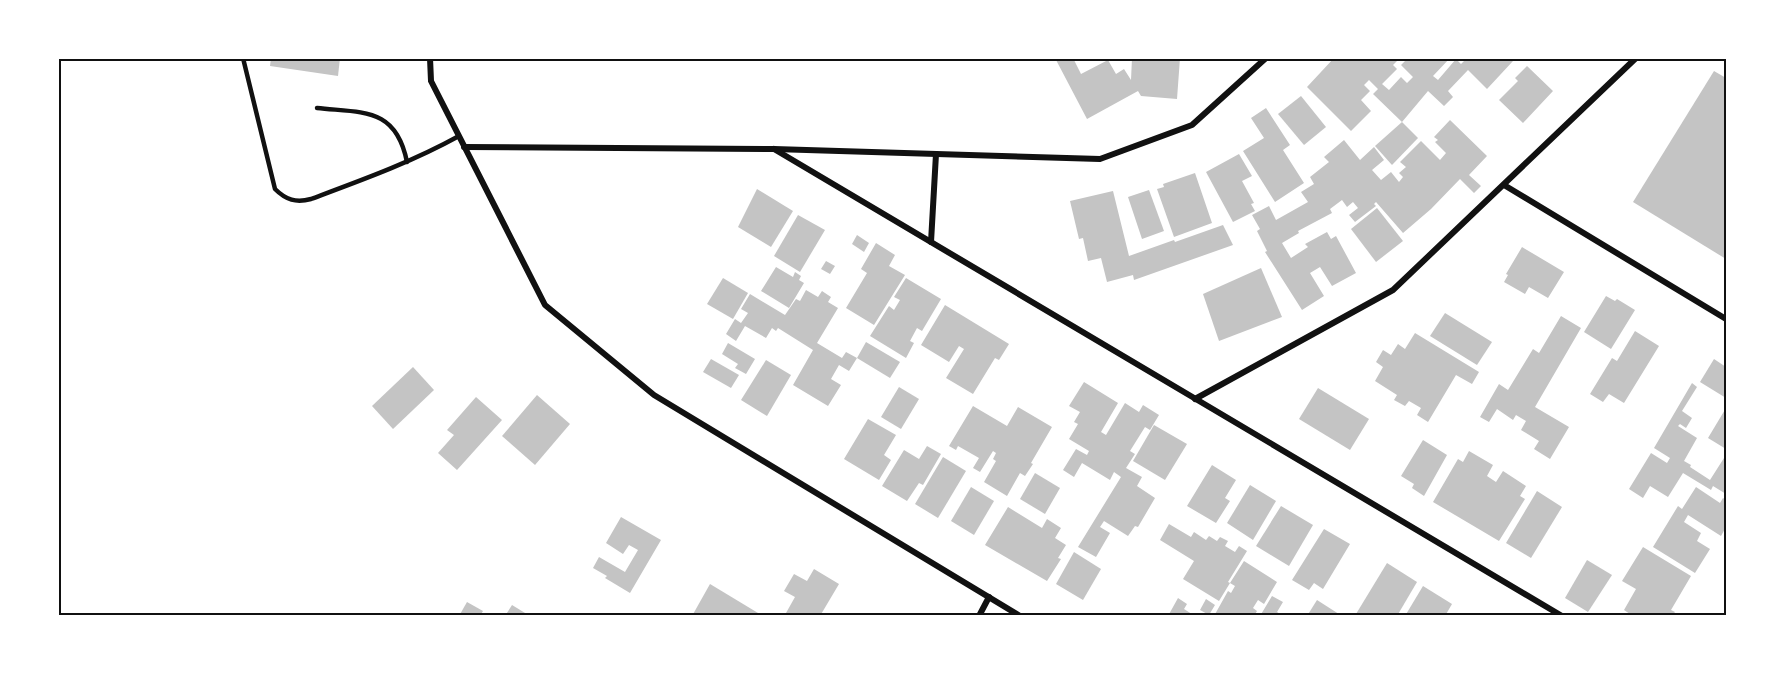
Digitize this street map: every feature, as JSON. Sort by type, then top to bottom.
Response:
[{"type":"street","points":[[430,58],[431,81],[545,305],[654,395],[1020,615]]},
{"type":"street","points":[[464,147],[774,149],[1100,159],[1192,125],[1266,58]]},
{"type":"street","points":[[1195,399],[1393,290],[1636,58]]},
{"type":"street","points":[[774,149],[1562,615]]},
{"type":"street","points":[[931,242],[936,154]]},
{"type":"street","points":[[1504,185],[1726,319]]},
{"type":"street","points":[[979,615],[989,597]]},
{"type":"lane","points":[[243,58],[275,189],[283,197],[302,202],[312,199],[429,153],[459,136]]},
{"type":"lane","points":[[316,108],[363,113],[386,121],[395,129],[404,146],[407,162]]},
{"type":"building","points":[[271,58],[340,58],[338,76],[270,66]]},
{"type":"building","points":[[1055,58],[1073,58],[1081,74],[1108,60],[1116,74],[1124,69],[1131,80],[1132,58],[1180,58],[1177,99],[1141,96],[1138,91],[1087,119]]},
{"type":"building","points":[[1334,58],[1394,58],[1397,61],[1393,65],[1397,69],[1382,84],[1389,90],[1401,77],[1407,83],[1413,77],[1401,65],[1408,58],[1450,58],[1433,76],[1438,80],[1456,59],[1461,64],[1467,58],[1510,58],[1513,61],[1487,89],[1468,70],[1448,91],[1453,97],[1444,106],[1428,91],[1402,122],[1373,94],[1378,89],[1369,80],[1364,85],[1370,91],[1361,100],[1371,111],[1351,131],[1307,87]]},
{"type":"building","points":[[1527,66],[1553,91],[1523,123],[1499,100],[1518,81],[1515,78]]},
{"type":"building","points":[[1714,71],[1726,78],[1726,259],[1633,202]]},
{"type":"building","points":[[1301,96],[1326,127],[1304,145],[1278,114]]},
{"type":"building","points":[[1266,108],[1290,145],[1283,150],[1304,183],[1275,202],[1243,151],[1264,138],[1251,118]]},
{"type":"building","points":[[1450,120],[1487,156],[1469,175],[1481,186],[1474,193],[1460,179],[1431,209],[1403,233],[1376,202],[1374,204],[1376,206],[1355,222],[1349,215],[1358,208],[1353,202],[1347,207],[1342,200],[1330,209],[1332,213],[1298,231],[1299,233],[1282,243],[1291,258],[1308,247],[1305,244],[1327,232],[1331,239],[1336,236],[1356,273],[1332,286],[1320,267],[1310,273],[1324,296],[1302,310],[1265,252],[1267,251],[1257,231],[1260,229],[1252,215],[1269,206],[1276,220],[1308,202],[1301,192],[1314,184],[1310,177],[1329,162],[1324,157],[1344,140],[1360,160],[1374,147],[1384,160],[1372,170],[1381,180],[1391,172],[1399,182],[1403,177],[1399,173],[1406,167],[1400,162],[1421,141],[1440,160],[1446,153],[1435,142],[1438,140],[1434,137]]},
{"type":"building","points":[[1402,122],[1418,138],[1392,165],[1375,146]]},
{"type":"building","points":[[1239,154],[1252,176],[1242,181],[1254,203],[1251,204],[1255,211],[1233,222],[1206,172]]},
{"type":"building","points":[[1195,173],[1212,223],[1174,237],[1157,189],[1164,187],[1163,184]]},
{"type":"building","points":[[757,189],[793,211],[771,247],[738,227]]},
{"type":"building","points":[[1149,190],[1164,231],[1142,239],[1128,197]]},
{"type":"building","points":[[1113,191],[1129,256],[1223,225],[1233,245],[1134,280],[1133,275],[1107,282],[1101,258],[1088,261],[1083,238],[1079,239],[1070,201]]},
{"type":"building","points":[[1377,208],[1403,241],[1376,262],[1351,229]]},
{"type":"building","points":[[798,215],[825,230],[800,272],[774,256]]},
{"type":"building","points":[[857,235],[869,243],[864,252],[852,244]]},
{"type":"building","points":[[876,243],[895,255],[889,266],[905,275],[874,325],[846,308],[867,273],[861,269]]},
{"type":"building","points":[[1522,247],[1564,272],[1548,298],[1529,287],[1525,294],[1504,282],[1508,275],[1506,274]]},
{"type":"building","points":[[826,261],[835,266],[830,274],[821,269]]},
{"type":"building","points":[[776,267],[793,277],[795,272],[801,276],[799,280],[804,283],[789,308],[761,291]]},
{"type":"building","points":[[1261,268],[1282,317],[1219,341],[1203,294]]},
{"type":"building","points":[[723,278],[748,293],[733,319],[707,304]]},
{"type":"building","points":[[906,278],[941,299],[922,331],[917,328],[910,341],[914,343],[906,358],[870,336],[889,306],[894,310],[900,300],[894,297]]},
{"type":"building","points":[[806,290],[818,297],[822,291],[831,297],[828,302],[838,308],[817,343],[842,358],[846,352],[857,358],[849,371],[839,365],[831,379],[841,385],[828,406],[793,385],[813,350],[778,328],[776,331],[772,328],[766,338],[745,326],[736,341],[726,334],[735,319],[741,323],[748,313],[741,309],[750,294],[785,315],[796,299],[800,301]]},
{"type":"building","points":[[1606,296],[1615,301],[1617,299],[1635,310],[1611,349],[1584,332]]},
{"type":"building","points":[[945,305],[1009,344],[999,360],[995,358],[973,394],[946,378],[964,349],[959,346],[949,362],[921,345]]},
{"type":"building","points":[[1445,313],[1492,342],[1477,365],[1430,336]]},
{"type":"building","points":[[1561,316],[1581,328],[1535,407],[1569,427],[1550,459],[1534,449],[1539,441],[1521,430],[1526,421],[1516,415],[1513,420],[1497,409],[1489,422],[1480,417],[1499,384],[1508,390],[1533,349],[1539,353]]},
{"type":"building","points":[[1635,331],[1659,346],[1624,403],[1609,394],[1603,402],[1590,394],[1612,358],[1617,361]]},
{"type":"building","points":[[1415,333],[1479,372],[1472,384],[1456,375],[1428,422],[1417,415],[1421,408],[1409,401],[1405,406],[1394,400],[1397,395],[1375,381],[1383,367],[1376,362],[1383,350],[1391,355],[1398,344],[1405,349]]},
{"type":"building","points":[[866,342],[900,362],[890,378],[857,358]]},
{"type":"building","points":[[728,343],[755,359],[746,374],[735,368],[738,364],[722,354]]},
{"type":"building","points":[[711,359],[739,375],[731,388],[703,372]]},
{"type":"building","points":[[1714,359],[1726,367],[1726,398],[1700,382]]},
{"type":"building","points":[[766,360],[791,375],[767,416],[741,400]]},
{"type":"building","points":[[413,367],[434,390],[393,429],[372,406]]},
{"type":"building","points":[[1084,382],[1118,403],[1101,432],[1106,435],[1125,403],[1139,412],[1143,405],[1159,415],[1150,430],[1145,427],[1130,451],[1135,454],[1126,468],[1142,477],[1137,486],[1155,498],[1138,527],[1135,526],[1128,536],[1104,521],[1100,527],[1110,533],[1096,557],[1078,547],[1121,477],[1114,472],[1110,480],[1082,463],[1074,477],[1063,470],[1076,449],[1087,455],[1089,451],[1069,439],[1078,424],[1074,422],[1080,412],[1069,406]]},
{"type":"building","points":[[1692,383],[1697,387],[1682,411],[1692,418],[1686,428],[1680,424],[1678,426],[1697,438],[1684,461],[1710,480],[1724,458],[1726,459],[1726,494],[1713,486],[1711,490],[1683,473],[1668,497],[1650,486],[1643,498],[1629,489],[1651,453],[1667,463],[1670,458],[1654,448]]},
{"type":"building","points":[[899,387],[919,399],[901,429],[881,417]]},
{"type":"building","points":[[1318,388],[1369,419],[1350,450],[1299,419]]},
{"type":"building","points":[[537,395],[570,424],[535,465],[502,436]]},
{"type":"building","points":[[476,397],[502,420],[457,470],[438,453],[454,435],[447,430]]},
{"type":"building","points":[[973,406],[1007,426],[1018,407],[1052,427],[1031,463],[1033,464],[1025,476],[1020,473],[1007,496],[984,482],[996,461],[993,459],[996,453],[993,451],[980,472],[973,468],[979,458],[958,446],[956,450],[949,446]]},
{"type":"building","points":[[1726,408],[1726,449],[1708,438]]},
{"type":"building","points":[[868,419],[896,435],[884,455],[891,460],[879,480],[844,459]]},
{"type":"building","points":[[1154,425],[1187,444],[1165,480],[1133,461]]},
{"type":"building","points":[[1423,440],[1447,455],[1424,496],[1412,488],[1414,484],[1401,476]]},
{"type":"building","points":[[927,446],[941,454],[923,485],[919,483],[907,501],[882,486],[904,450],[919,459]]},
{"type":"building","points":[[1469,451],[1493,465],[1487,476],[1496,482],[1503,471],[1526,486],[1520,496],[1525,499],[1499,541],[1433,502],[1458,459],[1463,462]]},
{"type":"building","points":[[943,457],[966,471],[938,518],[915,504]]},
{"type":"building","points":[[1212,465],[1236,480],[1225,498],[1230,501],[1216,523],[1187,506]]},
{"type":"building","points":[[1035,473],[1060,488],[1045,514],[1020,499]]},
{"type":"building","points":[[1250,485],[1276,501],[1253,540],[1227,523]]},
{"type":"building","points":[[971,487],[994,501],[974,535],[951,521]]},
{"type":"building","points":[[1696,487],[1720,503],[1723,498],[1726,500],[1726,527],[1721,536],[1688,515],[1684,522],[1701,533],[1697,541],[1710,549],[1695,573],[1653,547],[1678,506],[1682,509]]},
{"type":"building","points":[[1537,491],[1562,507],[1531,558],[1506,543]]},
{"type":"building","points":[[1281,506],[1313,525],[1289,566],[1256,546]]},
{"type":"building","points":[[1008,507],[1042,528],[1047,519],[1061,528],[1055,538],[1066,545],[1058,558],[1061,559],[1047,581],[985,545]]},
{"type":"building","points":[[621,517],[661,540],[630,593],[593,568],[599,557],[625,572],[638,550],[629,545],[623,554],[606,543]]},
{"type":"building","points":[[1169,524],[1191,537],[1194,532],[1206,540],[1209,536],[1217,541],[1220,537],[1228,541],[1225,546],[1235,552],[1239,546],[1247,551],[1219,601],[1183,579],[1194,561],[1160,540]]},
{"type":"building","points":[[1324,529],[1350,544],[1323,589],[1314,583],[1309,590],[1292,580]]},
{"type":"building","points":[[1643,547],[1691,576],[1671,610],[1675,612],[1672,616],[1633,616],[1624,610],[1636,589],[1622,581]]},
{"type":"building","points":[[1074,552],[1101,569],[1083,600],[1056,584]]},
{"type":"building","points":[[1587,560],[1612,575],[1588,612],[1565,598]]},
{"type":"building","points":[[1244,561],[1277,582],[1264,604],[1258,600],[1253,608],[1257,611],[1254,616],[1214,616],[1228,591],[1231,593],[1235,586],[1230,583]]},
{"type":"building","points":[[1387,563],[1417,582],[1397,616],[1360,616],[1356,614]]},
{"type":"building","points":[[814,569],[839,584],[820,616],[790,616],[786,613],[795,597],[784,591],[794,574],[807,581]]},
{"type":"building","points":[[710,584],[763,616],[692,616]]},
{"type":"building","points":[[1423,586],[1452,604],[1445,616],[1405,616]]},
{"type":"building","points":[[1272,596],[1283,602],[1277,612],[1283,616],[1260,616]]},
{"type":"building","points":[[1178,598],[1187,604],[1184,609],[1195,616],[1168,616]]},
{"type":"building","points":[[1206,599],[1215,605],[1209,615],[1200,610]]},
{"type":"building","points":[[1317,600],[1342,616],[1307,616]]},
{"type":"building","points":[[467,602],[483,611],[480,616],[459,616]]},
{"type":"building","points":[[512,605],[530,616],[505,616]]}]
